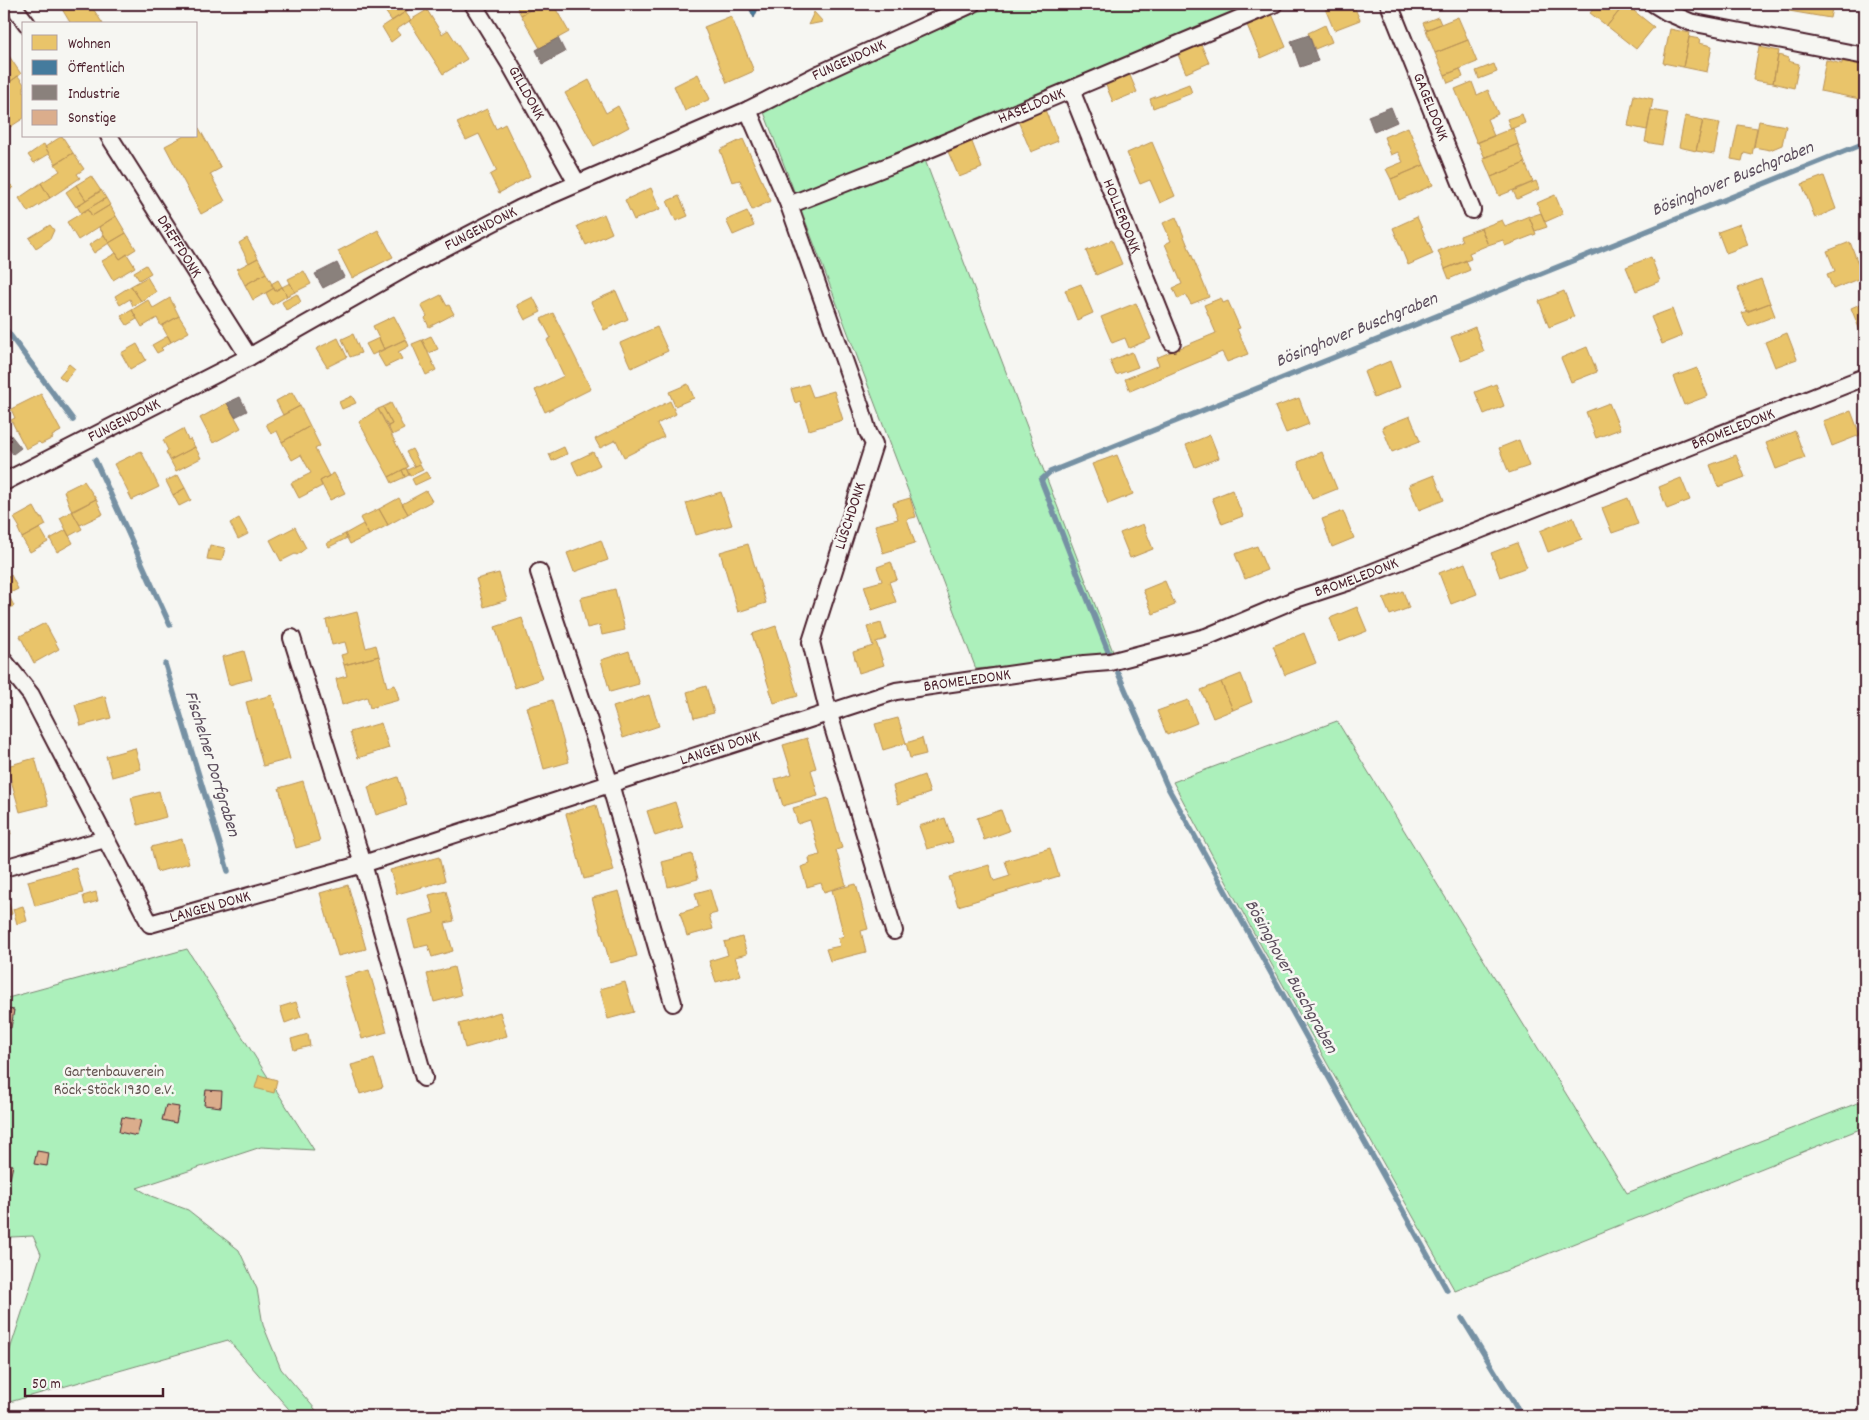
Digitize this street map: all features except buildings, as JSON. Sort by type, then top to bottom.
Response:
[{"type":"street","points":[[12,4],[26,22]]},
{"type":"street","name":"GILLDONK","points":[[473,4],[510,64],[577,183]]},
{"type":"street","name":"FUNGENDONK","points":[[4,482],[248,357],[409,266],[521,208],[748,110],[821,73],[972,4]]},
{"type":"street","name":"HASELDONK","points":[[789,205],[1274,4]]},
{"type":"street","name":"GAGELDONK","points":[[1389,4],[1472,210]]},
{"type":"street","points":[[1654,4],[1690,22],[1865,56]]},
{"type":"street","name":"HOLLERDONK","points":[[1070,90],[1172,342]]},
{"type":"street","name":"LÜSCHDONK","points":[[748,110],[789,205],[868,432],[874,444],[811,642],[829,714],[894,931]]},
{"type":"street","name":"DREFFDONK","points":[[110,138],[248,357]]},
{"type":"street","name":"BROMELEDONK","points":[[829,714],[896,691],[1084,664],[1110,662],[1206,637],[1296,599],[1348,582],[1865,378]]},
{"type":"street","points":[[539,572],[610,784],[673,1002]]},
{"type":"street","points":[[292,638],[363,864],[424,1078]]},
{"type":"street","name":"LANGEN DONK","points":[[4,661],[31,695],[150,924],[363,864],[829,714]]},
{"type":"street","points":[[4,868],[105,839]]},
{"type":"green space","points":[[996,4],[1260,4],[920,147],[1115,657],[976,669],[762,107]]},
{"type":"green space","points":[[1337,721],[1627,1193],[1865,1100],[1865,1127],[1455,1291],[1250,926],[1173,782]]},
{"type":"green space","name":"Gartenbauverein Röck-Stöck 1930 e.V.","points":[[187,949],[314,1150],[261,1147],[137,1188],[151,1196],[188,1210],[239,1250],[257,1289],[263,1325],[281,1369],[321,1416],[295,1416],[228,1340],[6,1403],[4,1412],[4,1368],[41,1254],[33,1236],[11,1237],[4,1248],[4,999]]},
{"type":"waterway","name":"Bösinghover Buschgraben","points":[[1111,659],[1041,480],[1050,472],[1865,143]]},
{"type":"waterway","name":"Fischelner Dorfgraben","points":[[4,327],[73,420]]},
{"type":"waterway","name":"Fischelner Dorfgraben","points":[[95,460],[170,625]]},
{"type":"waterway","name":"Fischelner Dorfgraben","points":[[165,664],[228,871]]},
{"type":"waterway","name":"Bösinghover Buschgraben","points":[[1118,673],[1167,786],[1447,1290]]},
{"type":"waterway","name":"Bösinghover Buschgraben","points":[[1462,1318],[1522,1416]]}]
